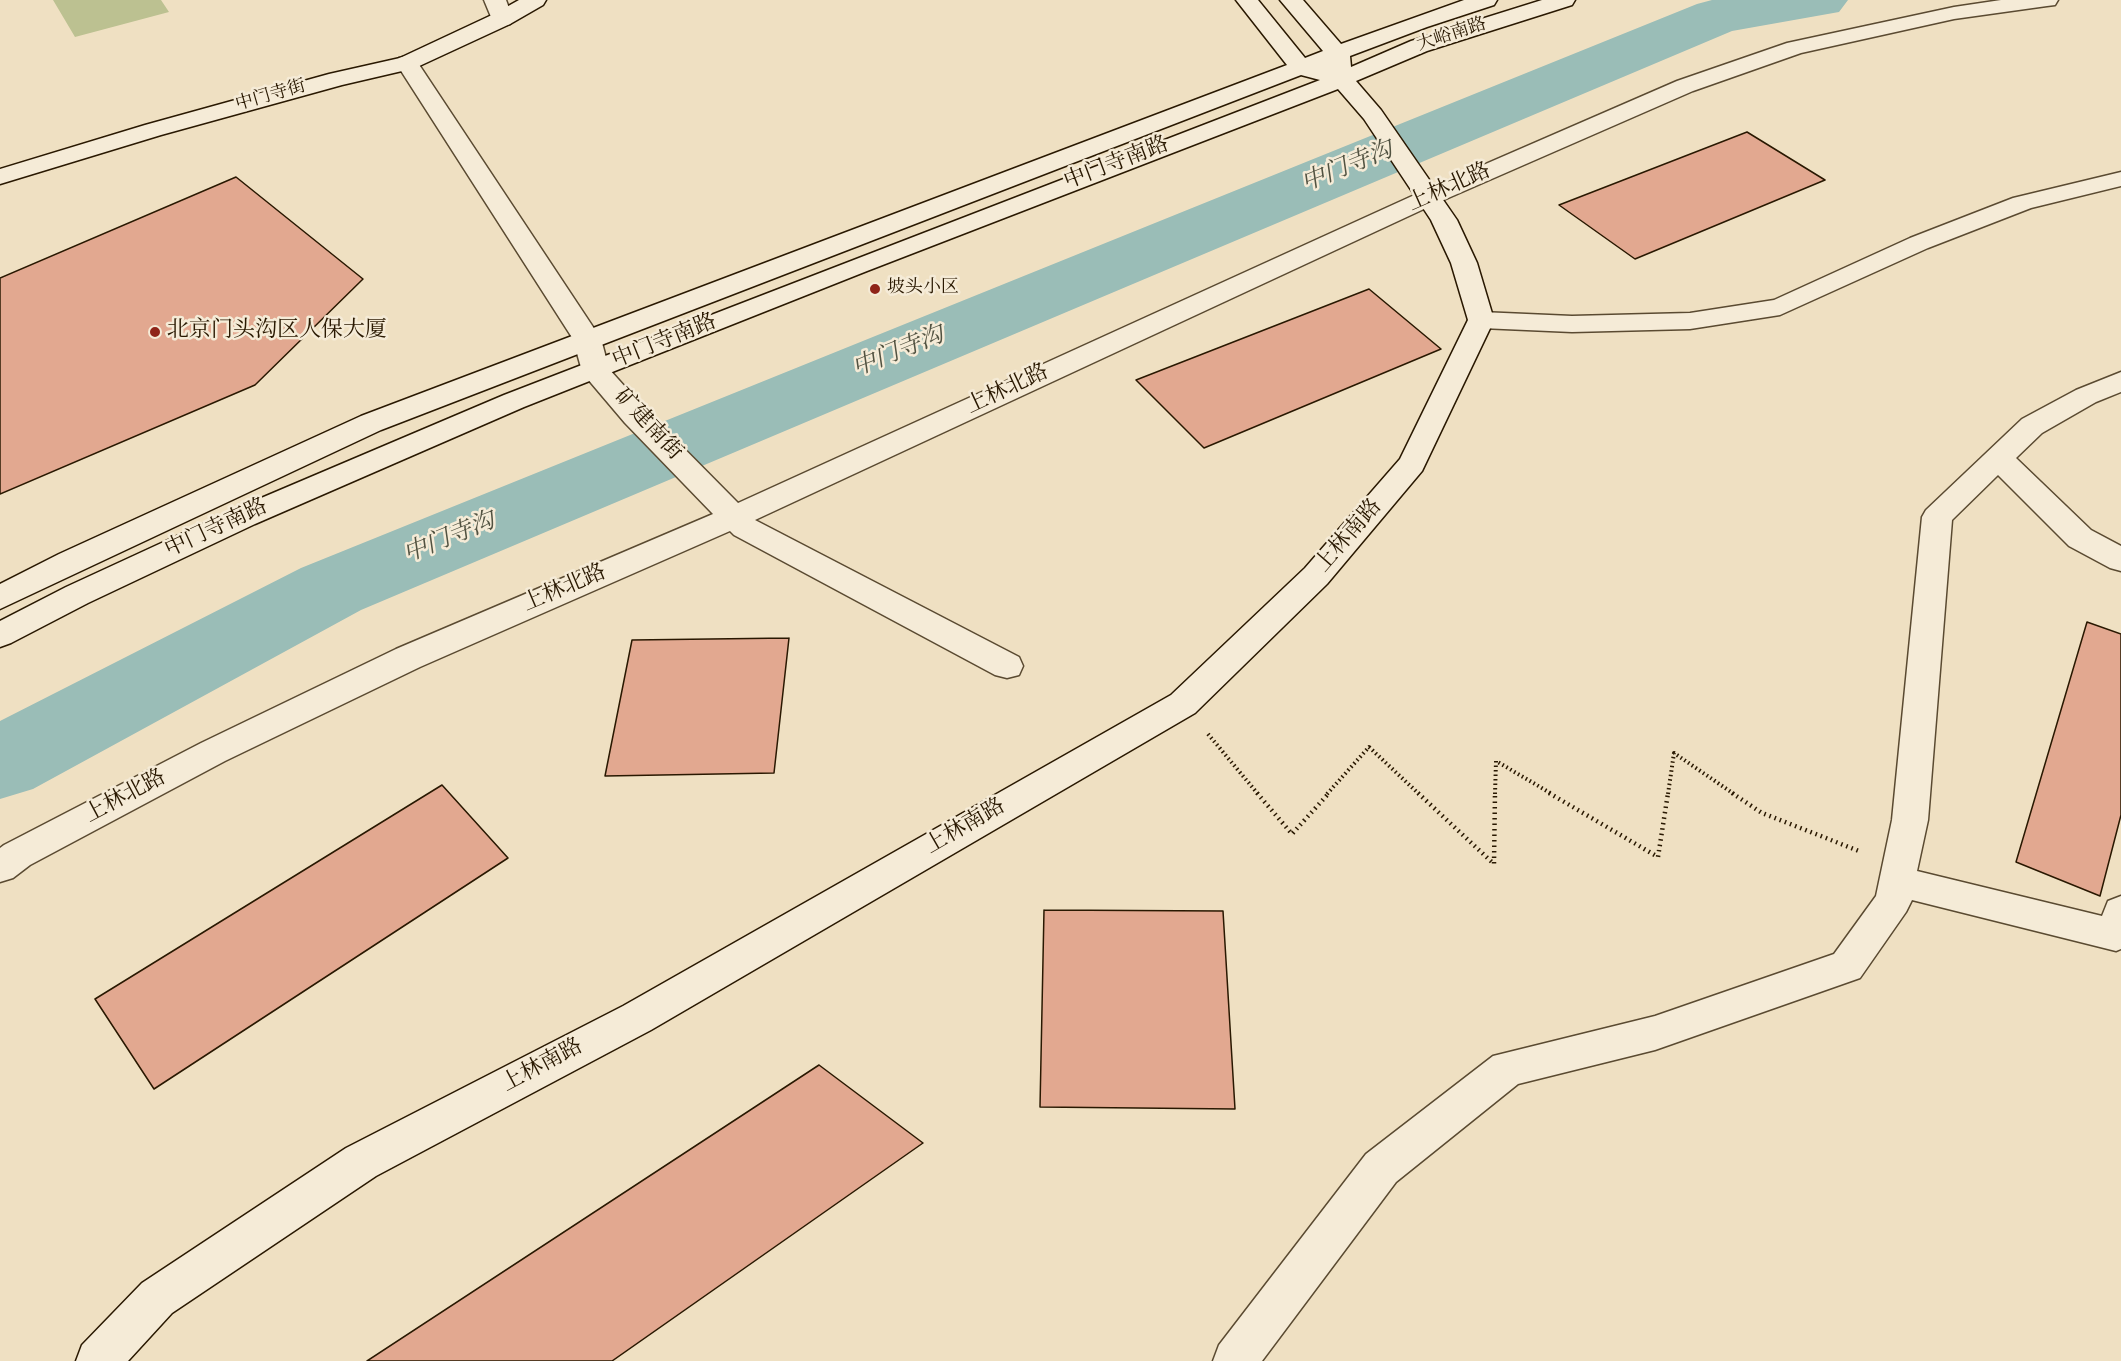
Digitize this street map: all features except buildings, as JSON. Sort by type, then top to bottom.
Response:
[{"type":"street","name":"中门寺街","points":[[0,177],[153,130],[337,79],[407,63],[499,9],[535,0]]},
{"type":"street","points":[[1246,0],[1301,68]]},
{"type":"street","points":[[1291,0],[1340,67],[1444,220],[1464,263],[1481,320],[1572,324],[1690,321],[1780,307],[1919,243],[2022,203],[2121,179]]},
{"type":"street","name":"大峪南路","points":[[1340,67],[1419,22],[1486,0]]},
{"type":"street","name":"大峪南路","points":[[1340,67],[1419,46],[1564,0]]},
{"type":"street","name":"上林北路","points":[[0,867],[17,855],[213,752],[408,658],[733,516],[1430,197],[1685,86],[1795,48],[1954,13],[2047,0]]},
{"type":"street","name":"矿建南街","points":[[407,63],[587,339],[596,371],[634,416],[733,516],[745,528],[1007,666]]},
{"type":"street","name":"中门寺南路","points":[[0,598],[70,562],[371,423],[1301,68],[1340,67]]},
{"type":"street","name":"中门寺南路","points":[[0,635],[77,595],[244,517],[514,401],[596,371],[869,261],[1340,67]]},
{"type":"street","name":"上林南路","points":[[98,1361],[157,1298],[361,1162],[637,1018],[1183,704],[1316,576],[1412,464],[1481,320]]},
{"type":"street","points":[[1235,1361],[1381,1168],[1507,1069],[1655,1033],[1847,966],[1893,902],[1910,820],[1937,517],[2032,426],[2085,396],[2121,381]]},
{"type":"street","points":[[1998,458],[2080,538],[2121,560]]},
{"type":"street","points":[[1899,874],[2116,935],[2121,912]]},
{"type":"path","points":[[1183,704],[1292,834],[1369,747],[1494,864],[1496,761],[1658,857],[1674,753],[1762,813],[1899,874]]},
{"type":"green space","points":[[53,0],[161,0],[169,12],[75,37]]},
{"type":"waterway","name":"中门寺沟","points":[[0,763],[331,589],[1718,16],[1819,0]]},
{"type":"place","name":"坡头小区","points":[[875,289]]},
{"type":"place","name":"北京门头沟区人保大厦","points":[[155,332]]}]
